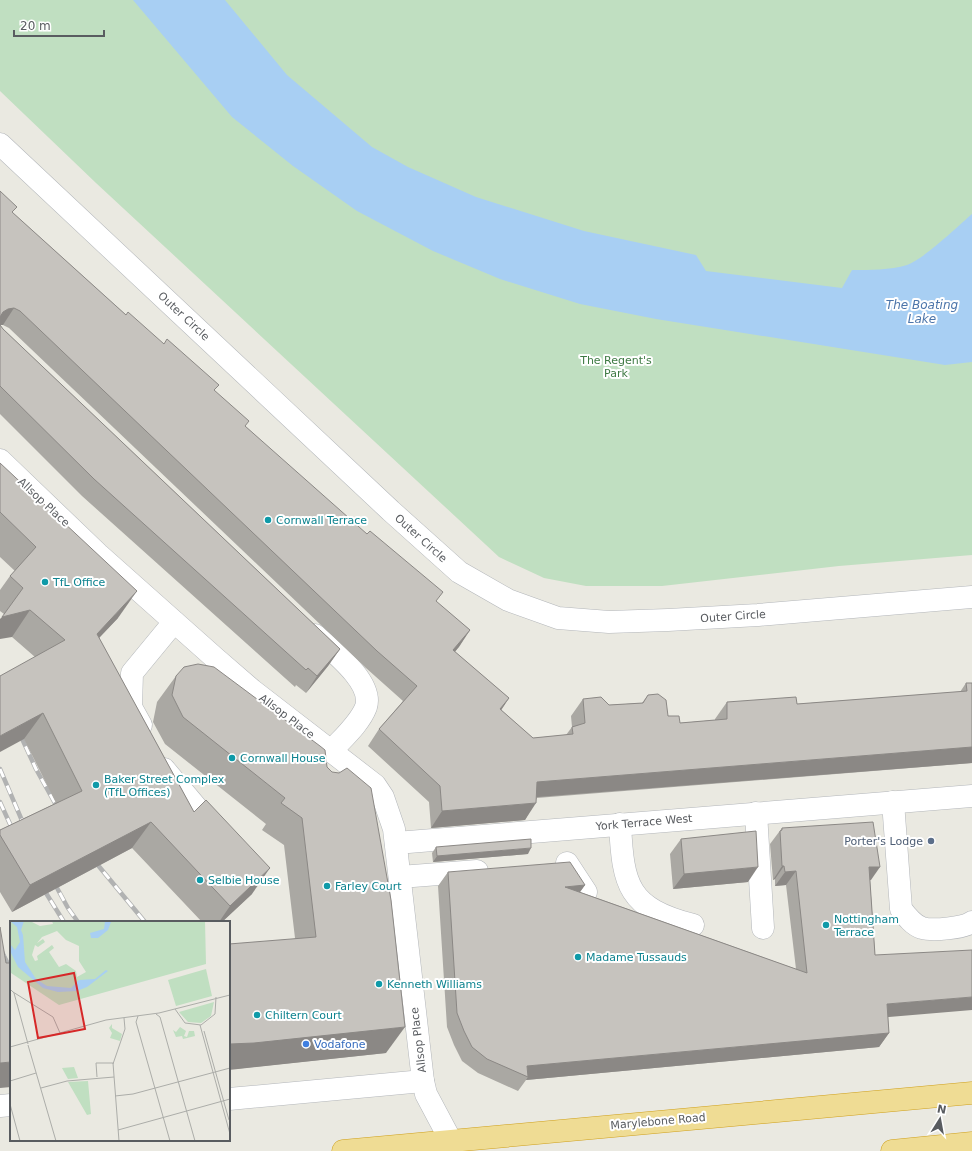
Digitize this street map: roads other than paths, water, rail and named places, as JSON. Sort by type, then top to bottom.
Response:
[{"type":"highway","name":"Marylebone Road","points":[[344,1151],[972,1093]]},
{"type":"highway","points":[[892,1151],[972,1143]]},
{"type":"street","name":"Outer Circle","points":[[0,144],[391,511],[459,572],[508,600],[558,618],[609,622],[763,614],[972,597]]},
{"type":"street","name":"Allsop Place","points":[[0,460],[98,554],[174,622],[252,690],[334,752],[371,782],[379,791],[391,819],[396,843],[423,1081],[428,1098],[451,1141]]},
{"type":"street","points":[[174,622],[132,673],[131,707],[166,773],[228,844]]},
{"type":"street","points":[[303,624],[356,674],[366,691],[367,703],[363,712],[334,752],[323,772]]},
{"type":"street","name":"York Terrace West","points":[[396,843],[972,796]]},
{"type":"street","points":[[893,802],[901,909],[910,920],[922,928],[938,929],[968,925],[972,922]]},
{"type":"street","points":[[756,813],[763,928]]},
{"type":"street","points":[[620,824],[623,865],[625,876],[631,889],[641,901],[653,910],[667,918],[693,925]]},
{"type":"street","points":[[544,865],[568,863],[586,892]]},
{"type":"street","points":[[400,877],[498,869]]},
{"type":"street","points":[[230,1084],[370,1074],[381,1085]]},
{"type":"street","points":[[230,1099],[423,1081]]},
{"type":"street","points":[[0,1106],[10,1105]]},
{"type":"water","name":"The Boating Lake","points":[[133,0],[225,0],[287,75],[372,147],[408,167],[476,197],[584,231],[696,255],[706,271],[842,288],[852,270],[894,268],[914,262],[950,234],[972,214],[972,362],[945,365],[656,319],[580,304],[500,279],[433,251],[357,211],[293,166],[232,117]]},
{"type":"railway","points":[[18,730],[36,769],[61,814]]},
{"type":"railway","points":[[0,769],[26,830]]},
{"type":"railway","points":[[0,802],[15,835]]},
{"type":"railway","points":[[92,858],[144,921]]},
{"type":"railway","points":[[51,877],[68,908],[77,921]]},
{"type":"railway","points":[[41,885],[63,921]]},
{"type":"railway","points":[[0,948],[10,968]]},
{"type":"place","name":"Cornwall Terrace","points":[[268,520]]},
{"type":"place","name":"TfL Office","points":[[45,582]]},
{"type":"place","name":"Cornwall House","points":[[232,758]]},
{"type":"place","name":"Baker Street Complex (TfL Offices)","points":[[96,785]]},
{"type":"place","name":"Porter's Lodge","points":[[931,841]]},
{"type":"place","name":"Selbie House","points":[[200,880]]},
{"type":"place","name":"Farley Court","points":[[327,886]]},
{"type":"place","name":"Nottingham Terrace","points":[[826,925]]},
{"type":"place","name":"Madame Tussauds","points":[[578,957]]},
{"type":"place","name":"Kenneth Williams","points":[[379,984]]},
{"type":"place","name":"Chiltern Court","points":[[257,1015]]},
{"type":"place","name":"Vodafone","points":[[306,1044]]},
{"type":"park label","name":"The Regent's Park","points":[[616,366]]}]
